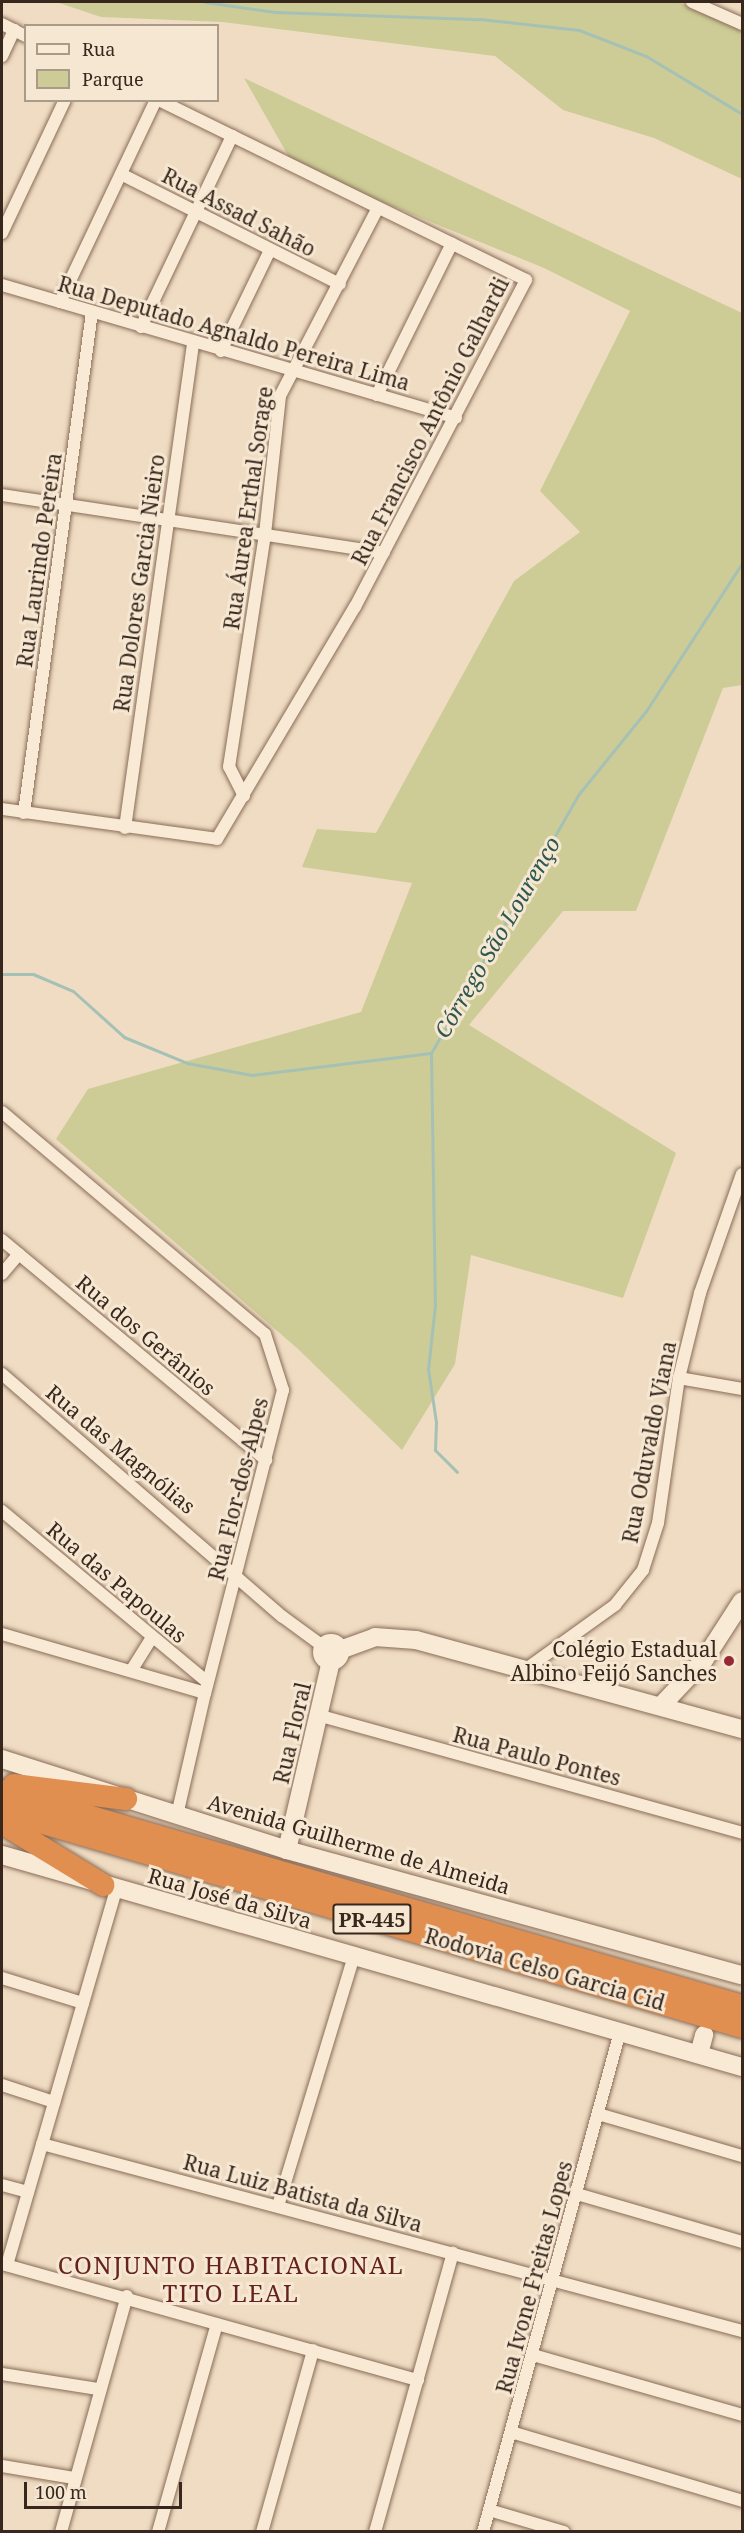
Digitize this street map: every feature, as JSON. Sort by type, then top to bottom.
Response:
[{"type":"highway","points":[[2,1783],[126,1799]]},
{"type":"highway","name":"Rodovia Celso Garcia Cid","points":[[2,1791],[742,2006]]},
{"type":"highway","name":"Rodovia Celso Garcia Cid","points":[[2,1811],[742,2027]]},
{"type":"highway","points":[[2,1823],[109,1887]]},
{"type":"street","points":[[692,2],[742,24]]},
{"type":"street","points":[[2,24],[20,33],[2,56]]},
{"type":"street","points":[[2,233],[64,102]]},
{"type":"street","points":[[60,302],[156,102]]},
{"type":"street","name":"Rua Francisco Antônio Galhardi","points":[[124,828],[217,839],[384,553],[526,280],[161,102]]},
{"type":"street","points":[[141,327],[232,136]]},
{"type":"street","name":"Rua Assad Sahão","points":[[121,174],[339,284]]},
{"type":"street","name":"Rua Áurea Erthal Sorage","points":[[244,796],[229,767],[265,534],[280,396],[378,208]]},
{"type":"street","points":[[377,395],[452,243]]},
{"type":"street","points":[[221,351],[270,250]]},
{"type":"street","points":[[2,285],[2,298]]},
{"type":"street","name":"Rua Deputado Agnaldo Pereira Lima","points":[[2,285],[193,343],[294,369],[456,418]]},
{"type":"street","name":"Rua Laurindo Pereira","points":[[24,813],[92,312]]},
{"type":"street","name":"Rua Dolores Garcia Nieiro","points":[[124,828],[193,343]]},
{"type":"street","points":[[2,495],[384,553]]},
{"type":"street","points":[[2,809],[124,828]]},
{"type":"street","name":"Rua Flor-dos-Alpes","points":[[2,1112],[265,1334],[284,1390],[206,1687],[177,1815]]},
{"type":"street","name":"Rua Oduvaldo Viana","points":[[526,1669],[615,1605],[643,1570],[658,1523],[679,1378],[700,1293],[742,1174]]},
{"type":"street","name":"Rua dos Gerânios","points":[[2,1240],[266,1460]]},
{"type":"street","points":[[2,1274],[19,1254]]},
{"type":"street","name":"Rua das Magnólias","points":[[2,1374],[237,1573],[283,1617],[332,1653]]},
{"type":"street","points":[[679,1378],[742,1389]]},
{"type":"street","name":"Rua das Papoulas","points":[[2,1511],[152,1638],[206,1687]]},
{"type":"street","points":[[662,1706],[704,1660],[742,1600]]},
{"type":"street","points":[[2,1634],[131,1671],[206,1687]]},
{"type":"street","points":[[332,1653],[375,1637],[416,1640],[742,1729]]},
{"type":"street","points":[[131,1671],[152,1638]]},
{"type":"street","name":"Rua Floral","points":[[287,1850],[321,1716],[332,1653]]},
{"type":"street","name":"Rua Paulo Pontes","points":[[321,1716],[742,1833]]},
{"type":"street","name":"Avenida Guilherme de Almeida","points":[[2,1759],[287,1850],[717,1976],[742,1975]]},
{"type":"street","name":"Rua José da Silva","points":[[2,1855],[742,2067]]},
{"type":"street","points":[[109,1887],[83,2003],[28,2192],[4,2264],[127,2296],[217,2324],[418,2380]]},
{"type":"street","points":[[278,2206],[354,1956]]},
{"type":"street","points":[[717,1976],[742,1987]]},
{"type":"street","points":[[2,1978],[83,2003]]},
{"type":"street","name":"Rua Ivone Freitas Lopes","points":[[483,2532],[554,2280],[620,2032]]},
{"type":"street","points":[[699,2054],[704,2034]]},
{"type":"street","points":[[2,2085],[54,2102]]},
{"type":"street","points":[[598,2114],[742,2156]]},
{"type":"street","name":"Rua Luiz Batista da Silva","points":[[42,2144],[742,2331]]},
{"type":"street","points":[[2,2185],[28,2192]]},
{"type":"street","points":[[577,2193],[742,2241]]},
{"type":"street","points":[[375,2532],[453,2253]]},
{"type":"street","points":[[61,2532],[98,2389],[127,2296]]},
{"type":"street","points":[[158,2532],[217,2324]]},
{"type":"street","points":[[262,2532],[313,2350]]},
{"type":"street","points":[[533,2355],[742,2415]]},
{"type":"street","points":[[2,2374],[98,2389]]},
{"type":"street","points":[[511,2432],[742,2501]]},
{"type":"street","points":[[2,2466],[74,2478]]},
{"type":"street","points":[[489,2510],[564,2532]]},
{"type":"green space","points":[[56,2],[679,2],[742,31],[742,179],[654,138],[563,110],[495,56],[223,22],[101,17]]},
{"type":"green space","points":[[244,78],[742,313],[742,685],[723,688],[636,911],[563,911],[469,1025],[676,1153],[623,1298],[471,1255],[455,1364],[402,1450],[298,1349],[56,1139],[88,1089],[361,1012],[412,883],[302,867],[317,829],[376,833],[514,581],[580,532],[540,491],[630,311],[544,268],[294,166]]},
{"type":"waterway","points":[[205,2],[275,12],[480,19],[579,30],[646,56],[742,114]]},
{"type":"waterway","name":"Córrego São Lourenço","points":[[2,974],[33,974],[73,991],[124,1037],[187,1063],[252,1075],[431,1053],[578,795],[646,711],[742,563]]},
{"type":"waterway","points":[[431,1053],[435,1305],[428,1369],[436,1422],[435,1450],[457,1472]]},
{"type":"place","name":"Colégio Estadual Albino Feijó Sanches","points":[[729,1661]]},
{"type":"district","name":"CONJUNTO HABITACIONAL TITO LEAL","points":[[231,2279]]}]
